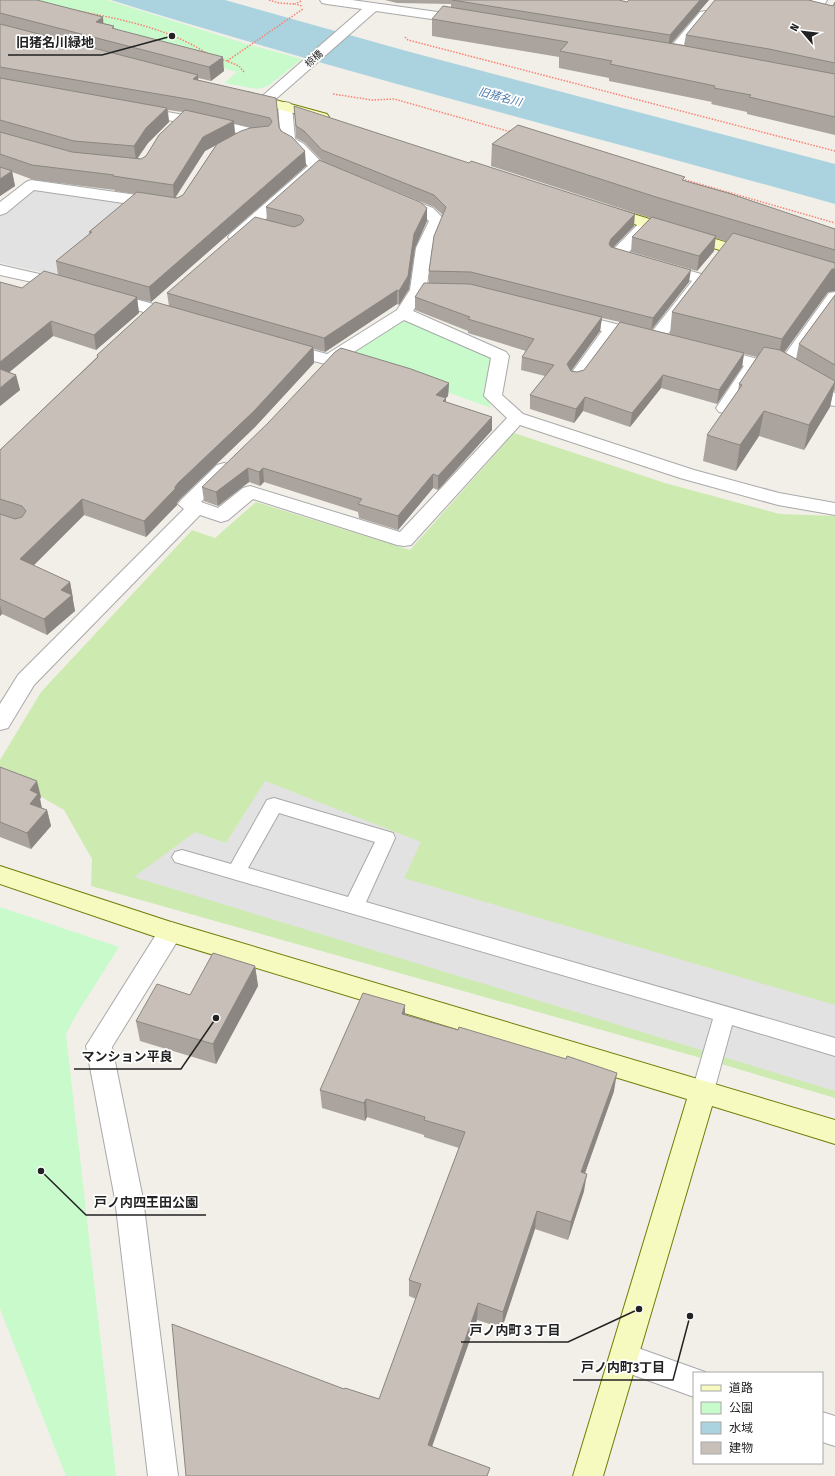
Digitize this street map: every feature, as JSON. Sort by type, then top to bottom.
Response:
[{"type":"street","points":[[327,0],[367,12],[416,12],[481,22]]},
{"type":"street","points":[[780,7],[803,9],[818,4],[820,0]]},
{"type":"street","points":[[672,54],[711,8]]},
{"type":"street","name":"椋橋","points":[[265,101],[367,12]]},
{"type":"street","points":[[657,52],[688,57]]},
{"type":"street","points":[[221,90],[337,121]]},
{"type":"street","points":[[285,106],[288,141]]},
{"type":"street","points":[[129,109],[234,128],[288,141],[299,147],[324,169],[259,225],[223,248]]},
{"type":"street","points":[[171,130],[182,119]]},
{"type":"street","points":[[231,144],[249,137],[265,136]]},
{"type":"street","points":[[13,179],[32,185],[171,205]]},
{"type":"street","points":[[0,210],[32,185]]},
{"type":"street","points":[[314,376],[329,360],[403,313],[418,290],[424,248],[437,220],[427,211],[383,193]]},
{"type":"street","points":[[594,206],[647,224],[714,263]]},
{"type":"street","points":[[647,224],[617,255],[714,263],[770,261]]},
{"type":"street","points":[[560,314],[662,341],[714,263]]},
{"type":"street","points":[[0,270],[88,291],[189,320]]},
{"type":"street","points":[[418,290],[462,291]]},
{"type":"street","points":[[782,370],[835,297]]},
{"type":"street","points":[[403,313],[500,356],[493,396],[517,418],[687,474],[778,499],[835,509]]},
{"type":"street","points":[[576,379],[613,328]]},
{"type":"street","points":[[269,343],[329,360]]},
{"type":"street","points":[[701,350],[782,370],[835,401]]},
{"type":"street","points":[[725,408],[754,363]]},
{"type":"street","points":[[239,454],[188,504],[221,516],[250,492],[404,540],[517,418]]},
{"type":"street","points":[[0,722],[26,680],[197,507]]},
{"type":"street","points":[[0,875],[170,932],[703,1091],[835,1132]]},
{"type":"street","points":[[163,1476],[129,1200],[100,1046],[170,932]]},
{"type":"street","points":[[588,1476],[703,1091]]},
{"type":"street","points":[[624,1358],[693,1382]]},
{"type":"street","points":[[823,1427],[835,1431]]},
{"type":"lane","points":[[236,872],[274,805],[386,838],[354,906]]},
{"type":"lane","points":[[182,857],[835,1047]]},
{"type":"lane","points":[[703,1091],[725,1014]]},
{"type":"path","points":[[269,0],[280,3],[295,4]]},
{"type":"path","points":[[68,9],[161,31],[198,46],[210,56]]},
{"type":"path","points":[[227,61],[300,11]]},
{"type":"path","points":[[403,35],[408,40],[835,151]]},
{"type":"path","points":[[216,58],[238,66],[244,72],[221,90]]},
{"type":"path","points":[[329,93],[372,100],[394,99],[516,133]]},
{"type":"path","points":[[675,177],[835,223]]},
{"type":"green space","points":[[16,0],[107,0],[250,45],[302,59],[268,86],[257,89],[224,83],[237,72],[142,45]]},
{"type":"green space","points":[[401,318],[493,359],[484,388],[491,408],[348,356]]},
{"type":"green space","points":[[514,433],[665,483],[780,514],[835,516],[835,1098],[701,1058],[91,886],[92,859],[64,810],[0,773],[0,760],[41,692],[192,530],[215,538],[256,502],[410,550]]},
{"type":"green space","points":[[0,907],[119,947],[76,1015],[66,1034],[116,1476],[66,1476],[0,1309]]},
{"type":"shaded area","points":[[31,189],[138,204],[55,275],[0,263],[0,212]]},
{"type":"shaded area","points":[[265,781],[421,842],[404,878],[835,1005],[835,1091],[134,877],[195,832],[226,843]]},
{"type":"water","name":"旧猪名川","points":[[111,0],[225,0],[410,52],[835,164],[835,204],[382,80],[201,28]]},
{"type":"building","points":[[0,0],[37,0],[103,17],[96,22],[114,26],[112,28],[223,57],[209,67],[0,13]]},
{"type":"building","points":[[452,0],[619,0],[627,2],[629,0],[700,0],[670,35]]},
{"type":"building","points":[[715,0],[808,0],[833,6],[835,2],[835,63],[769,49],[686,35]]},
{"type":"building","points":[[443,6],[680,45],[835,74],[835,117],[749,97],[751,95],[714,88],[715,86],[610,64],[612,61],[560,51],[568,42],[432,19]]},
{"type":"building","points":[[0,24],[198,75],[193,79],[276,98],[279,127],[281,131],[292,137],[305,151],[149,287],[56,261],[92,232],[89,232],[137,192],[177,198],[183,195],[217,144],[241,131],[250,128],[269,126],[272,122],[270,118],[193,100],[0,67]]},
{"type":"building","points":[[0,78],[167,108],[146,128],[134,146],[74,141],[0,120]]},
{"type":"building","points":[[294,106],[469,163],[471,161],[635,214],[611,239],[609,244],[611,247],[691,270],[653,318],[471,272],[429,271],[434,236],[446,207],[434,195],[322,150],[304,131],[296,126]]},
{"type":"building","points":[[185,110],[234,121],[203,137],[173,185],[113,176],[114,175],[32,165],[0,154],[0,132],[72,152],[141,159],[146,156],[159,135]]},
{"type":"building","points":[[518,125],[685,177],[682,180],[728,193],[835,229],[835,250],[656,197],[492,144]]},
{"type":"building","points":[[319,160],[420,202],[427,208],[414,234],[408,276],[399,291],[397,290],[324,338],[167,293],[255,217],[294,227],[301,224],[304,220],[301,216],[266,207]]},
{"type":"building","points":[[0,167],[12,171],[0,179]]},
{"type":"building","points":[[652,217],[716,236],[699,256],[632,237]]},
{"type":"building","points":[[733,233],[835,263],[835,269],[832,269],[782,339],[672,312]]},
{"type":"building","points":[[44,271],[137,297],[94,335],[51,321],[0,362],[0,282],[22,288]]},
{"type":"building","points":[[424,283],[470,284],[602,317],[567,364],[571,371],[577,372],[584,370],[620,322],[744,353],[719,390],[663,375],[632,413],[585,397],[576,409],[530,395],[554,365],[522,357],[534,339],[468,319],[470,317],[415,297]]},
{"type":"building","points":[[835,295],[835,365],[799,344]]},
{"type":"building","points":[[155,302],[313,347],[254,411],[178,483],[175,489],[144,521],[82,499],[20,559],[70,582],[61,590],[72,595],[44,619],[0,599],[0,514],[15,519],[22,517],[26,511],[22,506],[0,499],[0,450],[98,357],[97,355]]},
{"type":"building","points":[[764,347],[780,350],[835,381],[809,425],[764,411],[740,445],[707,435],[742,385],[739,384]]},
{"type":"building","points":[[341,348],[411,369],[449,383],[436,395],[446,398],[443,401],[492,417],[438,476],[433,474],[398,516],[358,504],[362,499],[263,468],[259,472],[248,468],[216,492],[202,487],[268,423],[335,352]]},
{"type":"building","points":[[0,369],[16,375],[0,388]]},
{"type":"building","points":[[0,767],[37,781],[30,790],[38,794],[30,804],[47,810],[27,833],[0,822]]},
{"type":"building","points":[[213,953],[255,966],[213,1044],[136,1021],[157,984],[190,995]]},
{"type":"building","points":[[363,993],[405,1005],[402,1014],[458,1030],[459,1027],[566,1059],[567,1056],[617,1073],[581,1172],[587,1174],[571,1222],[537,1211],[503,1312],[478,1303],[428,1445],[490,1468],[487,1476],[186,1476],[172,1324],[344,1389],[345,1388],[379,1399],[421,1284],[409,1280],[465,1132],[424,1120],[425,1117],[366,1099],[364,1103],[320,1090]]},
{"type":"place","name":"旧猪名川緑地","points":[[172,36]]},
{"type":"place","name":"マンション平良","points":[[216,1018]]},
{"type":"place","name":"戸ノ内四王田公園","points":[[41,1171]]},
{"type":"place","name":"戸ノ内町３丁目","points":[[639,1309]]},
{"type":"place","name":"戸ノ内町3丁目","points":[[690,1316]]}]
